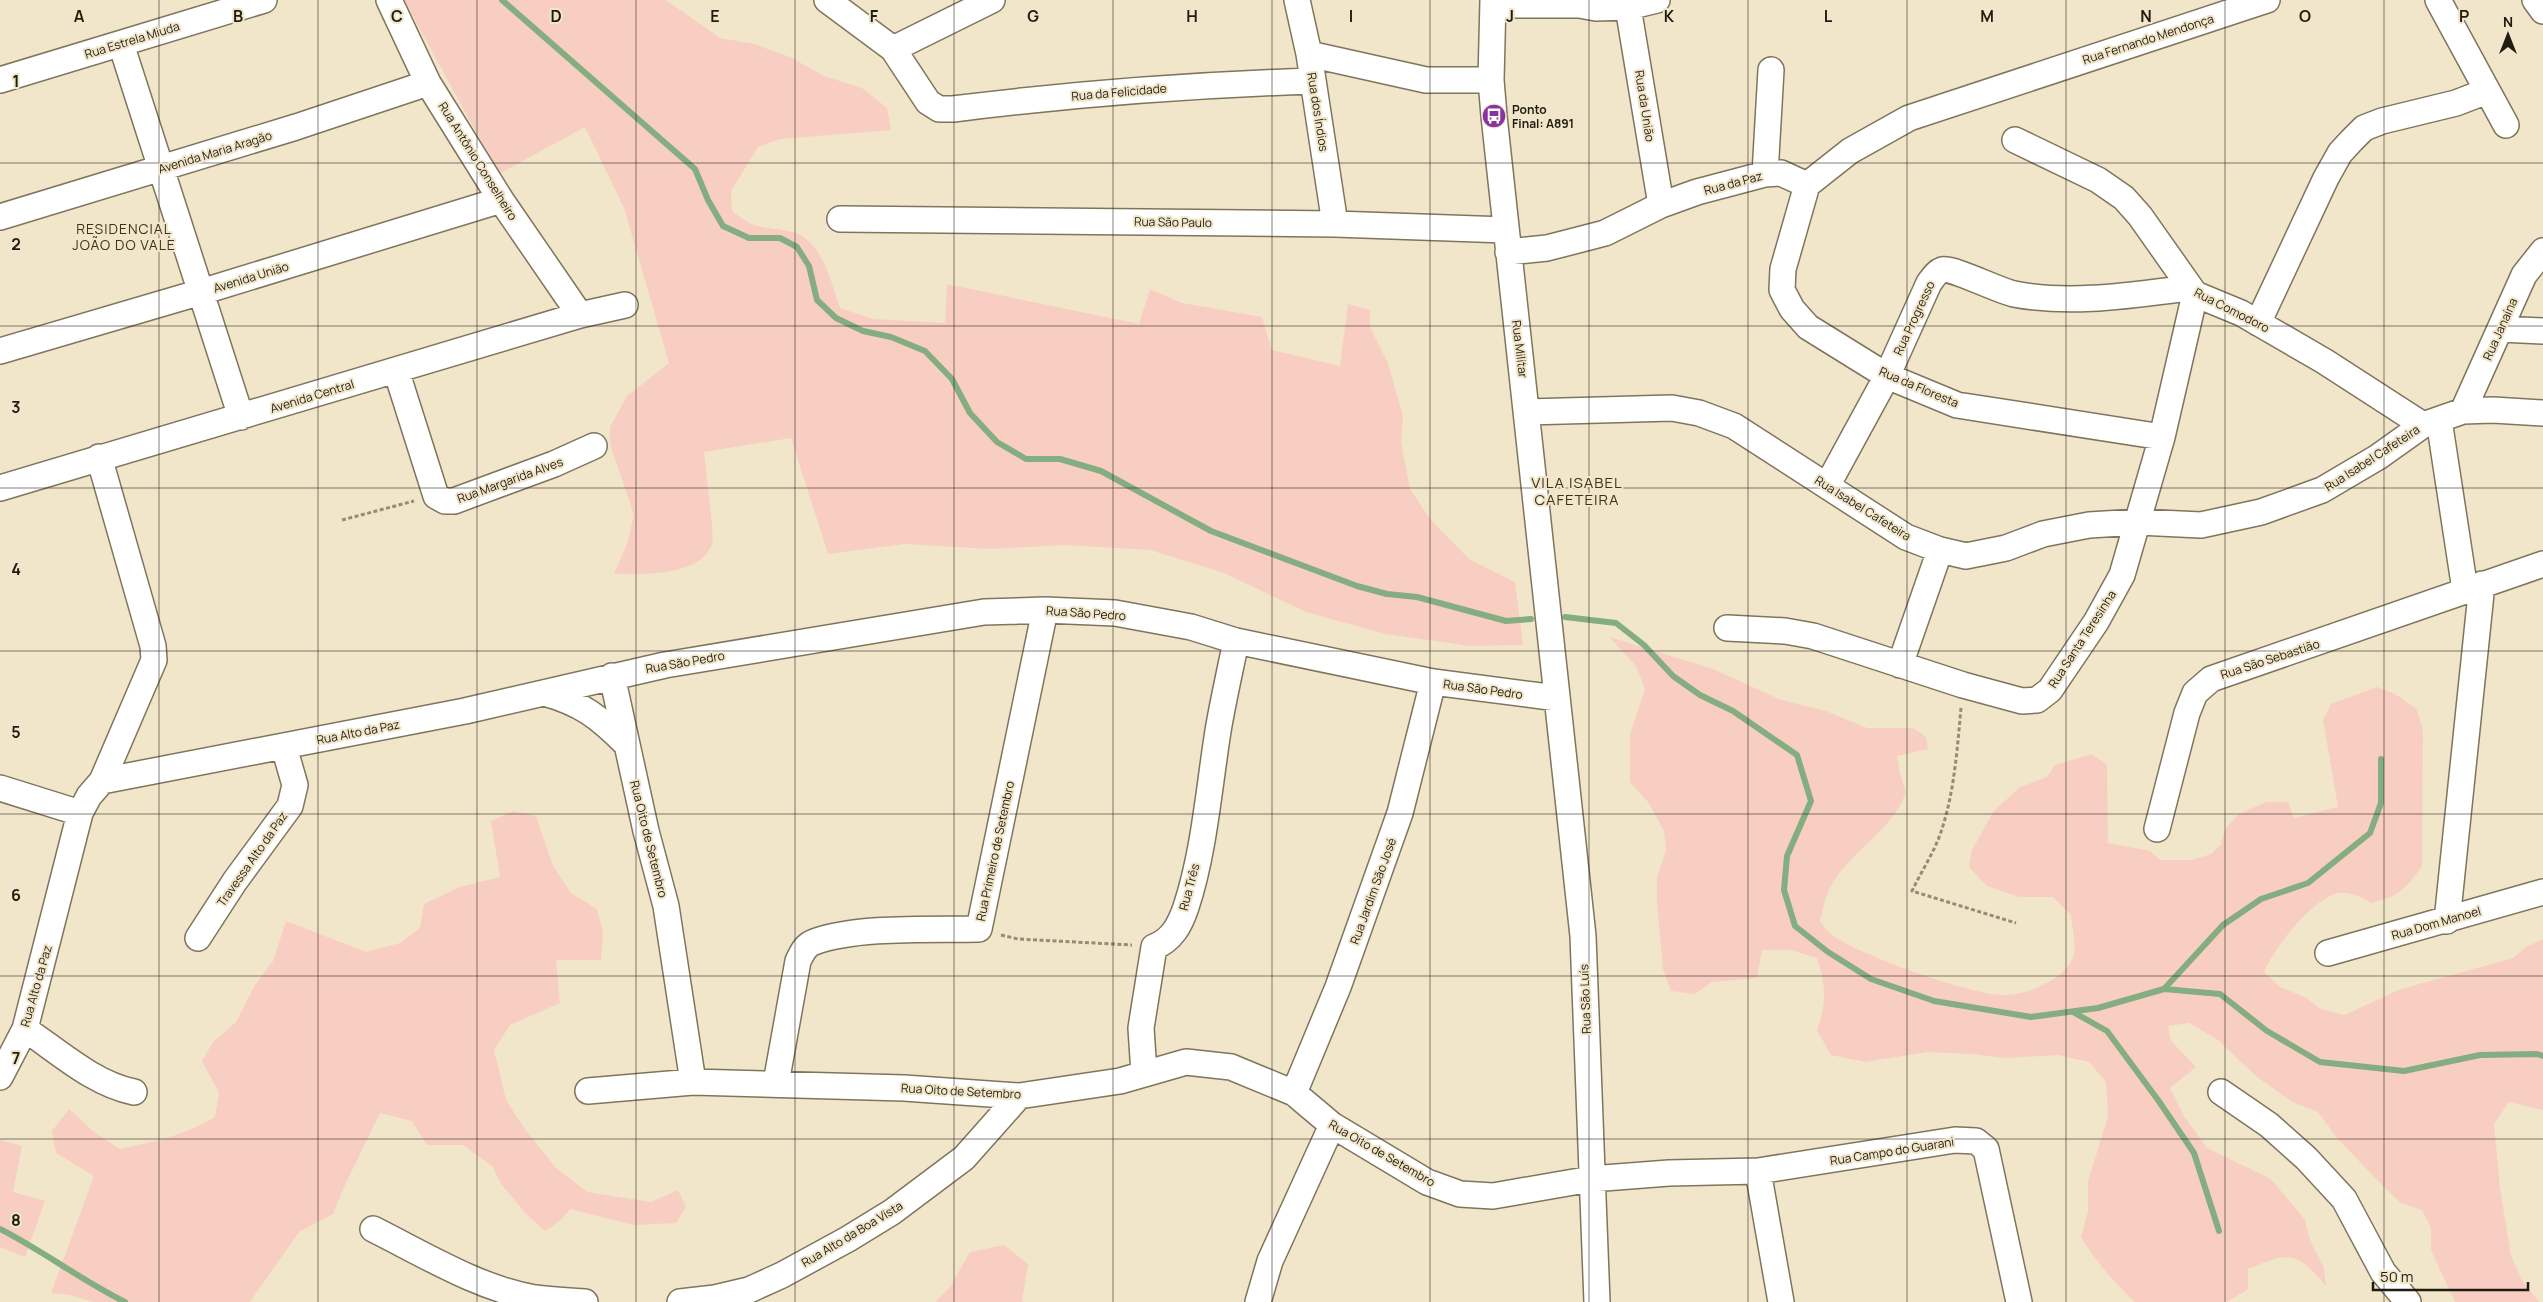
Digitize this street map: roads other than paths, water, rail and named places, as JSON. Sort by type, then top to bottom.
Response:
[{"type":"street","name":"Rua Estrela Miuda","points":[[0,80],[264,0]]},
{"type":"street","name":"Rua Antônio Conselheiro","points":[[388,0],[428,83],[501,200],[580,315]]},
{"type":"street","points":[[827,0],[893,49],[992,0]]},
{"type":"street","name":"Rua dos Índios","points":[[1297,0],[1309,54],[1335,224]]},
{"type":"street","points":[[1493,2],[1579,2],[1596,8],[1628,7],[1657,0]]},
{"type":"street","name":"Rua Fernando Mendonça","points":[[1806,186],[1850,151],[1908,118],[2267,0]]},
{"type":"street","points":[[2438,0],[2506,125]]},
{"type":"street","points":[[2536,0],[2543,12]]},
{"type":"street","name":"Rua Militar","points":[[1493,2],[1491,80],[1557,698]]},
{"type":"street","name":"Rua da União","points":[[1628,7],[1661,205]]},
{"type":"street","points":[[121,44],[241,417]]},
{"type":"street","name":"Rua da Felicidade","points":[[893,49],[928,102],[939,109],[953,110],[1046,98],[1203,85],[1313,81]]},
{"type":"street","points":[[1309,54],[1426,80],[1491,80]]},
{"type":"street","points":[[1765,174],[1771,70]]},
{"type":"street","name":"Avenida Maria Aragão","points":[[0,217],[296,127],[428,83]]},
{"type":"street","points":[[2258,323],[2326,178],[2340,153],[2352,140],[2364,128],[2382,121],[2456,103],[2488,91]]},
{"type":"street","name":"Rua Comodoro","points":[[2015,140],[2090,176],[2124,198],[2140,216],[2192,291],[2241,313],[2431,422]]},
{"type":"street","name":"Rua da Paz","points":[[1507,241],[1547,248],[1605,233],[1661,205],[1697,192],[1765,174],[1781,173],[1797,179],[1806,186]]},
{"type":"street","name":"Rua da Floresta","points":[[1806,186],[1783,269],[1782,290],[1792,309],[1808,327],[1887,376],[1957,405],[2162,437]]},
{"type":"street","name":"Avenida União","points":[[0,351],[201,292],[501,200]]},
{"type":"street","name":"Rua São Paulo","points":[[840,219],[1335,224],[1507,241]]},
{"type":"street","name":"Rua Janaína","points":[[2463,411],[2524,275],[2543,251]]},
{"type":"street","name":"Rua Progresso","points":[[1827,486],[1887,376],[1929,283],[1936,273],[1950,269],[1978,282],[2013,294],[2055,298],[2115,297],[2192,291]]},
{"type":"street","name":"Rua Santa Teresinha","points":[[1727,628],[1785,631],[1813,636],[1963,685],[2022,701],[2037,700],[2050,690],[2096,622],[2122,575],[2162,437],[2192,291]]},
{"type":"street","name":"Avenida Central","points":[[0,488],[580,315],[624,305]]},
{"type":"street","points":[[2500,329],[2543,331]]},
{"type":"street","name":"Rua Margarida Alves","points":[[396,370],[436,496],[445,501],[454,501],[554,464],[594,446]]},
{"type":"street","name":"Rua Isabel Cafeteira","points":[[1527,412],[1672,408],[1699,413],[1734,426],[1906,537],[1940,550],[1966,556],[2006,548],[2043,534],[2089,525],[2138,522],[2201,525],[2261,512],[2322,490],[2378,457],[2431,422],[2463,411],[2493,410],[2543,413]]},
{"type":"street","points":[[2431,422],[2474,587],[2447,921]]},
{"type":"street","name":"Rua Alto da Paz","points":[[0,1077],[25,1030],[80,813],[89,796],[102,781],[154,660],[153,646],[99,457]]},
{"type":"street","points":[[1900,664],[1940,550]]},
{"type":"street","name":"Rua São Sebastião","points":[[2157,830],[2187,713],[2195,693],[2211,679],[2543,564]]},
{"type":"street","name":"Rua São Pedro","points":[[612,676],[665,665],[984,612],[1045,610],[1115,613],[1191,627],[1236,642],[1433,682],[1557,698]]},
{"type":"street","name":"Rua Primeiro de Setembro","points":[[776,1083],[798,961],[804,948],[813,942],[863,932],[979,929],[1045,610]]},
{"type":"street","name":"Rua Três","points":[[1144,1074],[1141,1028],[1154,947],[1166,942],[1175,930],[1186,908],[1205,823],[1218,729],[1236,642]]},
{"type":"street","name":"Rua Alto da Paz","points":[[102,781],[284,747],[544,693],[612,676]]},
{"type":"street","name":"Rua Oito de Setembro","points":[[612,676],[626,744],[666,906],[693,1082]]},
{"type":"street","name":"Rua Jardim São José","points":[[1294,1093],[1338,986],[1400,813],[1433,682]]},
{"type":"street","points":[[583,683],[579,697],[584,708]]},
{"type":"street","points":[[544,693],[568,700],[598,716],[626,744]]},
{"type":"street","name":"Rua São Luís","points":[[1557,698],[1583,936],[1597,1302]]},
{"type":"street","name":"Travessa Alto da Paz","points":[[198,938],[235,881],[290,806],[295,786],[284,747]]},
{"type":"street","points":[[0,788],[80,813]]},
{"type":"street","name":"Rua Dom Manoel","points":[[2328,953],[2447,921],[2543,892]]},
{"type":"street","points":[[25,1030],[115,1089],[134,1092]]},
{"type":"street","name":"Rua Oito de Setembro","points":[[588,1091],[693,1082],[904,1088],[1018,1096],[1120,1081],[1186,1062],[1231,1067],[1294,1093],[1332,1125],[1427,1182],[1460,1194],[1493,1196],[1591,1179],[1758,1171]]},
{"type":"street","points":[[2221,1092],[2269,1125],[2306,1158],[2344,1198],[2383,1272],[2408,1302]]},
{"type":"street","name":"Rua Alto da Boa Vista","points":[[680,1302],[715,1298],[749,1290],[782,1275],[848,1239],[892,1212],[964,1158],[1018,1096]]},
{"type":"street","points":[[1258,1302],[1270,1261],[1332,1125]]},
{"type":"street","name":"Rua Campo do Guarani","points":[[1758,1171],[1955,1140],[1976,1141],[1983,1144],[1986,1149],[2019,1302]]},
{"type":"street","points":[[1758,1171],[1781,1302]]},
{"type":"street","points":[[373,1229],[450,1268],[532,1300],[585,1302]]},
{"type":"waterway","points":[[502,0],[695,169],[708,200],[723,226],[749,238],[780,238],[797,247],[809,266],[817,300],[836,318],[863,331],[891,337],[925,351],[952,379],[970,413],[997,442],[1026,459],[1060,459],[1101,471],[1211,531],[1357,586],[1387,594],[1417,597],[1506,621],[1531,619]]},
{"type":"waterway","points":[[1565,617],[1616,623],[1644,645],[1673,676],[1700,695],[1733,711],[1797,755],[1811,801],[1787,856],[1784,890],[1795,926],[1828,952],[1871,979],[1934,1001],[2031,1017],[2098,1008],[2164,989],[2220,994],[2267,1031],[2320,1062],[2404,1071],[2480,1055],[2537,1054],[2543,1056]]},
{"type":"waterway","points":[[2164,989],[2223,925],[2261,899],[2308,883],[2370,833],[2381,803],[2381,759]]},
{"type":"waterway","points":[[2073,1012],[2107,1031],[2194,1153],[2219,1231]]},
{"type":"waterway","points":[[0,1229],[125,1302]]},
{"type":"place","name":"Ponto Final: A891","points":[[1494,116]]},
{"type":"district","name":"RESIDENCIAL JOÃO DO VALE","points":[[124,236]]},
{"type":"district","name":"VILA ISABEL CAFETEIRA","points":[[1577,490]]}]
